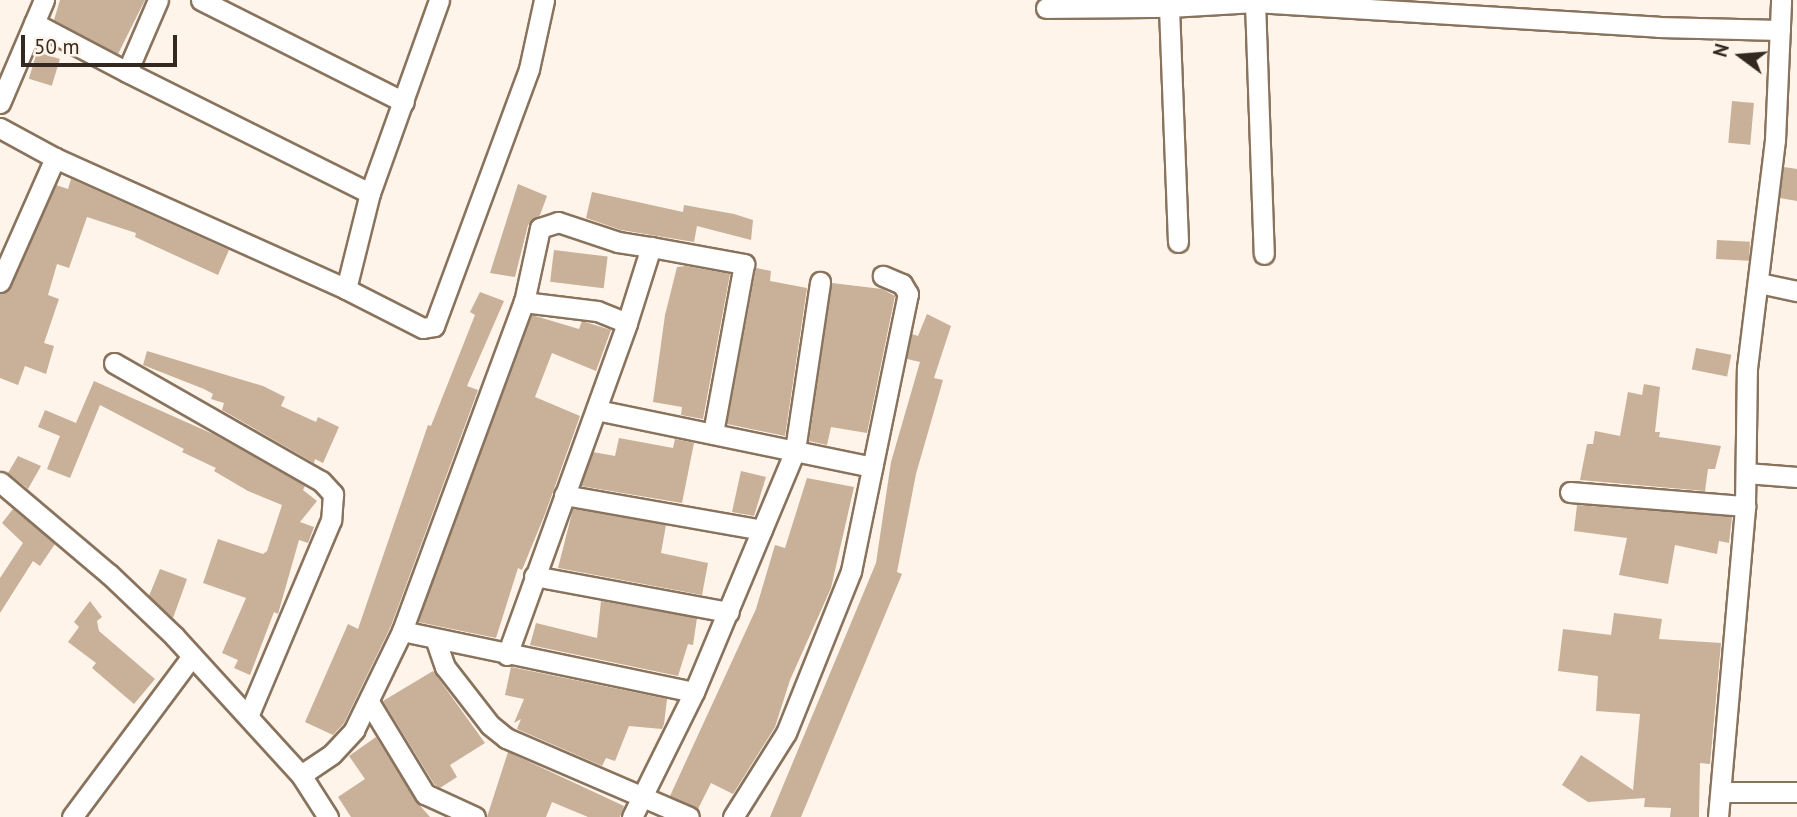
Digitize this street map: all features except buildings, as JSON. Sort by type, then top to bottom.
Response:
[{"type":"street","points":[[0,103],[44,0]]},
{"type":"street","points":[[127,72],[159,0]]},
{"type":"street","points":[[201,0],[404,102]]},
{"type":"street","points":[[0,128],[55,158],[346,289],[423,328],[434,326],[529,69],[544,0]]},
{"type":"street","points":[[1718,817],[1745,506],[1747,368],[1775,140],[1781,0]]},
{"type":"street","points":[[1046,8],[1169,7],[1255,2],[1658,27],[1780,30]]},
{"type":"street","points":[[1255,2],[1264,254]]},
{"type":"street","points":[[346,289],[370,194],[404,102],[433,3]]},
{"type":"street","points":[[1169,7],[1178,242]]},
{"type":"street","points":[[34,23],[370,194]]},
{"type":"street","points":[[0,282],[55,158]]},
{"type":"street","points":[[301,775],[332,754],[355,730],[402,631],[524,302],[540,228],[547,223],[651,247],[744,264],[713,433]]},
{"type":"street","points":[[507,655],[597,410],[651,247]]},
{"type":"street","points":[[733,817],[786,733],[851,571],[908,294],[902,284],[883,276]]},
{"type":"street","points":[[632,817],[694,692],[795,450],[820,282]]},
{"type":"street","points":[[1759,283],[1797,291]]},
{"type":"street","points":[[524,302],[597,312],[627,323]]},
{"type":"street","points":[[114,363],[321,481],[333,494],[331,520],[249,714]]},
{"type":"street","points":[[597,410],[872,467]]},
{"type":"street","points":[[1745,472],[1797,477]]},
{"type":"street","points":[[0,482],[109,574],[249,714],[301,775],[328,817]]},
{"type":"street","points":[[1570,492],[1745,506]]},
{"type":"street","points":[[564,495],[761,530]]},
{"type":"street","points":[[534,576],[729,612]]},
{"type":"street","points":[[402,631],[436,641],[694,692]]},
{"type":"street","points":[[436,641],[445,667],[490,725],[506,738],[643,794],[689,817]]},
{"type":"street","points":[[72,817],[192,656]]},
{"type":"street","points":[[369,702],[440,817]]},
{"type":"street","points":[[1722,792],[1797,792]]},
{"type":"street","points":[[425,794],[475,817]]}]
